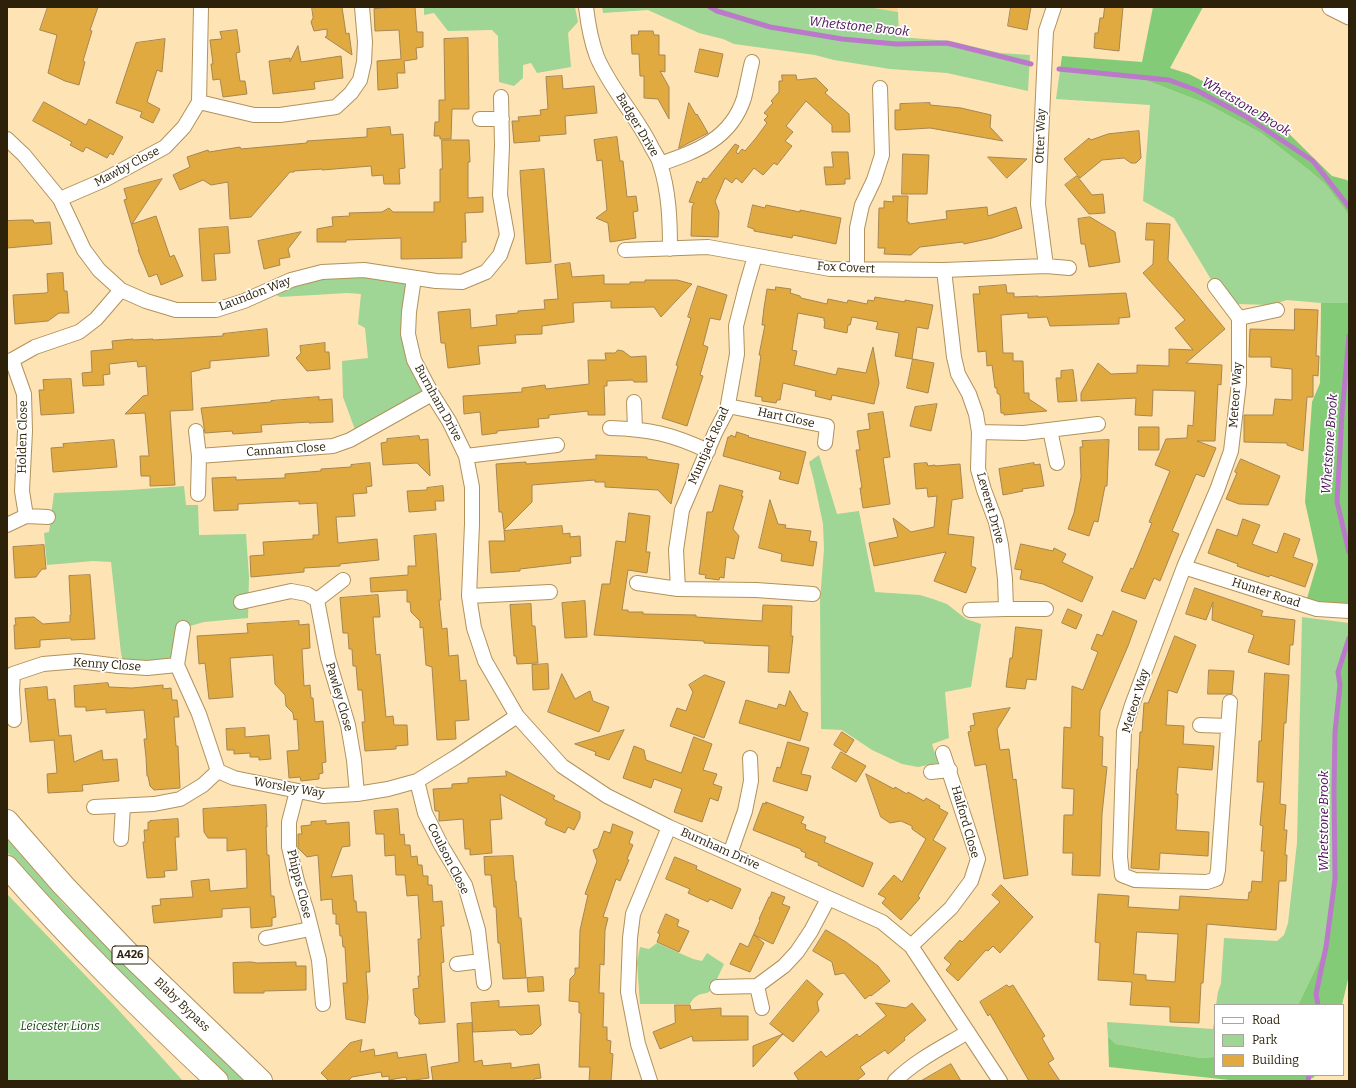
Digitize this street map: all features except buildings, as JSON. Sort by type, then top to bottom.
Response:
[{"type":"main road","name":"Blaby Bypass","points":[[7,821],[63,885],[129,954],[261,1081]]},
{"type":"main road","name":"A426","points":[[7,868],[105,973],[217,1081]]},
{"type":"street","points":[[201,7],[200,102],[254,115],[280,115],[336,107],[351,93],[360,80],[364,62],[365,42],[362,7]]},
{"type":"street","name":"Badger Drive","points":[[586,7],[588,27],[597,57],[611,83],[645,133],[660,164],[667,194],[670,248]]},
{"type":"street","name":"Otter Way","points":[[1046,266],[1038,204],[1046,31],[1054,7]]},
{"type":"street","points":[[1331,7],[1349,16]]},
{"type":"street","points":[[660,164],[695,151],[718,138],[734,120],[743,99],[752,62]]},
{"type":"street","points":[[857,269],[857,228],[862,205],[874,180],[882,155],[880,88]]},
{"type":"street","name":"Laundon Way","points":[[7,139],[24,155],[60,199],[84,250],[99,270],[121,290],[146,301],[176,310],[216,310],[244,301],[291,280],[322,272],[364,270],[436,281],[462,282],[486,272],[500,255],[507,235],[500,195],[502,146],[501,97]]},
{"type":"street","name":"Mawby Close","points":[[60,199],[104,180],[165,147],[184,127],[200,102]]},
{"type":"street","points":[[480,119],[502,119]]},
{"type":"street","name":"Fox Covert","points":[[625,250],[708,247],[830,269],[898,271],[1046,266],[1069,268]]},
{"type":"street","name":"Muntjack Road","points":[[678,589],[676,550],[682,510],[715,432],[727,410],[737,354],[736,326],[755,256]]},
{"type":"street","name":"Leveret Drive","points":[[944,270],[954,357],[958,374],[969,394],[980,432],[978,469],[996,522],[1001,545],[1005,579],[1006,609]]},
{"type":"street","name":"Burnham Drive","points":[[414,278],[409,312],[408,334],[414,360],[432,394],[449,421],[466,456],[472,488],[469,596],[474,628],[485,661],[517,716],[562,766],[607,796],[669,827],[882,922],[911,946],[1000,1081]]},
{"type":"street","points":[[1215,286],[1239,318],[1277,310]]},
{"type":"street","points":[[10,360],[35,347],[79,332],[96,319],[121,290]]},
{"type":"street","name":"Meteor Way","points":[[1230,702],[1218,870],[1216,879],[1207,882],[1135,880],[1122,875],[1120,858],[1124,731],[1132,705],[1184,566],[1217,490],[1231,451],[1239,383],[1239,318]]},
{"type":"street","name":"Holden Close","points":[[10,360],[24,394],[25,431],[22,491],[26,516]]},
{"type":"street","name":"Cannam Close","points":[[199,456],[334,446],[350,440],[432,394]]},
{"type":"street","points":[[634,402],[635,429]]},
{"type":"street","name":"Hart Close","points":[[728,406],[827,426],[825,443]]},
{"type":"street","points":[[980,432],[1024,433],[1098,424]]},
{"type":"street","points":[[610,428],[658,432],[687,441],[708,451]]},
{"type":"street","points":[[1050,430],[1057,463]]},
{"type":"street","points":[[196,431],[199,456],[198,494]]},
{"type":"street","name":"Burnham Drive","points":[[466,456],[557,445]]},
{"type":"street","points":[[7,525],[26,516],[48,517]]},
{"type":"street","name":"Hunter Road","points":[[1184,566],[1317,609],[1349,611]]},
{"type":"street","points":[[241,602],[291,592],[306,594],[317,600],[343,580]]},
{"type":"street","points":[[637,583],[678,589],[756,590],[813,594]]},
{"type":"street","points":[[469,596],[550,592]]},
{"type":"street","name":"Pawley Close","points":[[317,600],[328,658],[348,725],[354,760],[357,794]]},
{"type":"street","points":[[970,610],[1046,609]]},
{"type":"street","points":[[94,807],[154,804],[180,799],[203,785],[218,771],[199,714],[177,665],[183,628]]},
{"type":"street","name":"Kenny Close","points":[[14,720],[10,674],[43,664],[79,661],[147,668],[177,665]]},
{"type":"street","name":"Worsley Way","points":[[218,771],[234,778],[324,796],[357,794],[417,781],[517,716]]},
{"type":"street","points":[[1200,725],[1228,726]]},
{"type":"street","name":"Halford Close","points":[[911,946],[951,908],[971,881],[978,859],[944,753]]},
{"type":"street","points":[[730,854],[745,811],[751,781],[750,758]]},
{"type":"street","name":"Halford Close","points":[[931,772],[950,770]]},
{"type":"street","name":"Coulson Close","points":[[417,781],[425,813],[441,845],[465,885],[478,930],[484,983]]},
{"type":"street","name":"Phipps Close","points":[[297,791],[289,822],[289,847],[319,960],[323,1004]]},
{"type":"street","points":[[122,839],[123,806]]},
{"type":"street","points":[[650,1081],[638,1044],[628,992],[630,938],[633,914],[669,827]]},
{"type":"street","points":[[717,987],[756,986],[784,966],[811,931],[828,898]]},
{"type":"street","name":"Phipps Close","points":[[266,938],[310,929]]},
{"type":"street","points":[[456,964],[481,961]]},
{"type":"street","points":[[756,986],[762,1008]]},
{"type":"street","points":[[895,1081],[904,1072],[926,1057],[968,1032]]},
{"type":"shaded area","points":[[868,7],[897,7],[898,12]]},
{"type":"green space","points":[[424,7],[575,7],[578,22],[568,33],[571,67],[537,73],[531,63],[523,65],[523,78],[514,86],[499,82],[498,36],[492,30],[448,31],[434,13],[424,15]]},
{"type":"green space","points":[[602,7],[868,7],[898,12],[899,37],[950,41],[1000,53],[1030,55],[1028,91],[947,73],[890,69],[834,60],[815,55],[734,44],[723,39],[699,33],[648,10],[603,13]]},
{"type":"green space","points":[[1153,7],[1203,7],[1170,68],[1189,74],[1272,117],[1332,176],[1347,180],[1349,183],[1349,215],[1326,185],[1310,171],[1261,133],[1205,103],[1140,78],[1060,70],[1062,56],[1142,62]]},
{"type":"green space","points":[[1060,70],[1140,78],[1205,103],[1261,133],[1310,171],[1326,185],[1349,215],[1349,303],[1321,303],[1287,300],[1271,305],[1238,304],[1215,286],[1174,218],[1143,201],[1150,105],[1056,99]]},
{"type":"green space","points":[[322,272],[414,278],[408,334],[432,394],[357,435],[343,397],[342,361],[368,358],[365,328],[358,324],[361,294],[347,293],[280,297],[268,290]]},
{"type":"green space","points":[[1321,303],[1349,303],[1349,611],[1305,605],[1318,561],[1305,502],[1312,402],[1320,383]]},
{"type":"green space","points":[[819,455],[837,514],[859,511],[875,592],[920,595],[947,604],[966,619],[981,624],[971,687],[945,692],[949,738],[932,744],[938,763],[918,767],[902,764],[872,750],[842,730],[821,729],[820,600],[824,549],[823,524],[809,462]]},
{"type":"green space","points":[[184,486],[186,505],[198,505],[199,535],[246,534],[249,577],[248,618],[204,622],[183,628],[177,665],[124,666],[121,653],[111,562],[93,561],[47,565],[44,533],[49,532],[54,493]]},
{"type":"green space","points":[[1302,617],[1349,623],[1349,638],[1338,672],[1340,685],[1335,732],[1334,790],[1335,879],[1326,947],[1298,1004],[1216,1004],[1221,983],[1224,938],[1277,941],[1284,935],[1288,923],[1297,843]]},
{"type":"green space","points":[[1349,638],[1349,975],[1342,1004],[1298,1004],[1326,947],[1335,879],[1334,790],[1335,732],[1340,685],[1338,672]]},
{"type":"green space","points":[[7,839],[62,902],[159,999],[246,1081],[231,1081],[116,970],[60,912],[7,852]]},
{"type":"green space","name":"Leicester Lions","points":[[7,894],[113,1004],[183,1081],[7,1081]]},
{"type":"green space","points":[[657,943],[693,959],[702,961],[707,953],[724,964],[717,979],[709,984],[710,991],[697,996],[690,1004],[640,1004],[637,962],[640,947],[649,949]]},
{"type":"green space","points":[[1107,1022],[1213,1029],[1214,1023],[1214,1057],[1201,1058],[1116,1044],[1108,1037]]},
{"type":"green space","points":[[1108,1037],[1116,1044],[1201,1058],[1214,1057],[1214,1076],[1315,1076],[1306,1081],[1239,1081],[1109,1067]]},
{"type":"waterway","name":"Whetstone Brook","points":[[710,7],[717,11],[770,27],[842,39],[896,44],[947,43],[1031,64]]},
{"type":"waterway","name":"Whetstone Brook","points":[[1059,69],[1169,80],[1196,90],[1245,116],[1313,161],[1349,207]]},
{"type":"waterway","name":"Whetstone Brook","points":[[1349,336],[1342,414],[1337,502],[1349,552]]},
{"type":"waterway","name":"Whetstone Brook","points":[[1318,1004],[1316,994],[1326,947],[1335,879],[1334,790],[1335,732],[1340,685],[1338,672],[1349,638]]},
{"type":"waterway","name":"Whetstone Brook","points":[[1308,1081],[1309,1076]]}]
